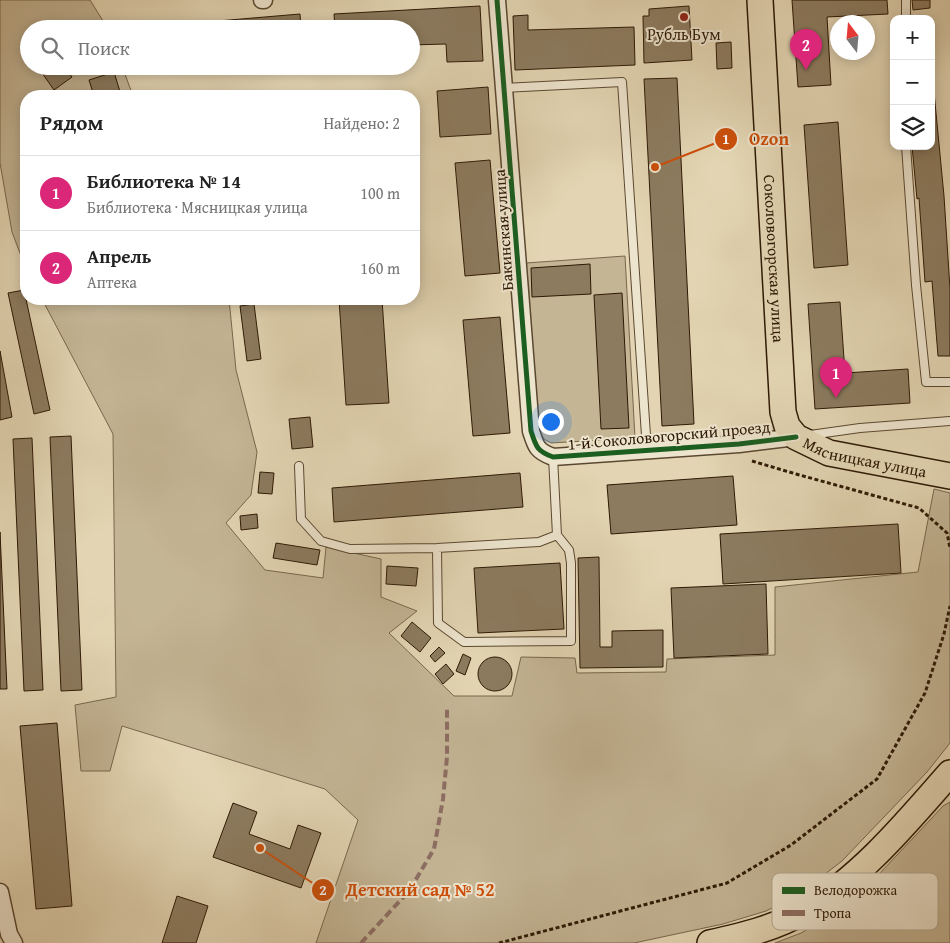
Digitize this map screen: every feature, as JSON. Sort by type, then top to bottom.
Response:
[{"type":"main road","name":"Соколовогорская улица","points":[[760,0],[783,412],[791,431]]},
{"type":"main road","name":"Мясницкая улица","points":[[791,431],[829,453],[950,476]]},
{"type":"main road","points":[[856,873],[869,862],[950,773]]},
{"type":"main road","points":[[710,943],[772,925]]},
{"type":"street","name":"Бакинская улица","points":[[497,0],[531,431],[537,448],[549,455]]},
{"type":"street","name":"1-й Соколовогорский проезд","points":[[549,455],[738,444],[791,431]]},
{"type":"street","points":[[0,892],[8,938]]},
{"type":"lane","points":[[906,0],[906,15]]},
{"type":"lane","points":[[505,88],[622,82],[647,450]]},
{"type":"lane","points":[[906,150],[916,285],[926,382],[950,382]]},
{"type":"lane","name":"1-й Соколовогорский проезд","points":[[791,431],[950,421]]},
{"type":"lane","points":[[437,548],[438,623],[464,642],[571,641],[571,563],[569,550],[557,535],[549,455]]},
{"type":"lane","points":[[299,466],[301,519],[321,541],[350,549],[437,548],[539,542],[557,535]]},
{"type":"path","points":[[738,444],[750,460],[919,508],[948,533],[950,548]]},
{"type":"path","points":[[499,943],[727,883],[791,845],[877,779],[925,693],[944,634],[950,606]]},
{"type":"shaded area","points":[[0,0],[90,0],[102,20],[20,20],[20,75],[125,75],[131,90],[20,90],[20,253],[12,232],[0,163]]},
{"type":"shaded area","points":[[625,256],[635,438],[551,443],[544,439],[537,428],[526,263]]},
{"type":"shaded area","points":[[45,305],[230,305],[236,370],[257,452],[251,495],[226,523],[265,570],[323,578],[326,547],[381,559],[381,597],[417,611],[389,633],[454,696],[512,696],[521,657],[575,658],[577,673],[666,672],[667,659],[775,655],[775,587],[918,572],[934,489],[950,493],[950,743],[927,772],[842,861],[826,873],[772,873],[772,908],[766,911],[723,924],[634,943],[316,943],[358,820],[325,789],[122,726],[110,771],[81,771],[75,705],[116,697],[113,434]]},
{"type":"shaded area","points":[[950,802],[950,943],[775,943],[807,930],[938,930],[938,873],[880,873],[943,806]]},
{"type":"building","points":[[792,0],[887,0],[888,14],[830,15],[830,17],[827,17],[831,85],[798,87]]},
{"type":"building","points":[[912,0],[930,0],[930,8],[913,10]]},
{"type":"building","points":[[480,6],[483,61],[447,62],[446,44],[420,45],[420,20],[334,20],[334,14]]},
{"type":"building","points":[[689,6],[692,60],[644,63],[643,16],[649,16],[649,9]]},
{"type":"building","points":[[300,14],[300,20],[230,20]]},
{"type":"building","points":[[528,15],[528,30],[634,27],[635,65],[515,70],[513,16]]},
{"type":"building","points":[[731,42],[732,68],[717,69],[716,43]]},
{"type":"building","points":[[44,75],[71,75],[72,77],[54,90]]},
{"type":"building","points":[[105,75],[115,75],[119,90],[92,90],[89,80]]},
{"type":"building","points":[[677,78],[694,424],[662,426],[644,79]]},
{"type":"building","points":[[488,87],[491,134],[440,137],[437,91]]},
{"type":"building","points":[[935,103],[950,289],[950,356],[938,356],[932,281],[925,282],[919,198],[917,199],[912,150],[935,150]]},
{"type":"building","points":[[838,122],[848,265],[814,268],[804,125]]},
{"type":"building","points":[[490,160],[500,273],[465,276],[455,163]]},
{"type":"building","points":[[590,264],[591,294],[532,297],[531,268]]},
{"type":"building","points":[[20,291],[20,305],[27,305],[50,410],[34,414],[8,293]]},
{"type":"building","points":[[622,293],[629,428],[601,429],[594,295]]},
{"type":"building","points":[[840,302],[845,373],[908,369],[910,403],[815,409],[808,304]]},
{"type":"building","points":[[254,305],[261,359],[247,361],[240,306]]},
{"type":"building","points":[[339,305],[382,305],[389,403],[346,405]]},
{"type":"building","points":[[500,317],[510,433],[473,436],[463,320]]},
{"type":"building","points":[[0,351],[12,417],[0,420]]},
{"type":"building","points":[[310,417],[313,447],[292,449],[289,419]]},
{"type":"building","points":[[71,436],[82,690],[61,691],[50,437]]},
{"type":"building","points":[[32,438],[43,690],[24,691],[13,439]]},
{"type":"building","points":[[260,472],[274,473],[272,494],[258,493]]},
{"type":"building","points":[[520,473],[523,507],[334,522],[332,488]]},
{"type":"building","points":[[733,476],[737,525],[611,534],[607,485]]},
{"type":"building","points":[[257,514],[258,528],[241,530],[240,516]]},
{"type":"building","points":[[898,524],[901,573],[723,584],[720,534]]},
{"type":"building","points":[[0,532],[7,689],[0,689]]},
{"type":"building","points":[[276,543],[320,550],[317,565],[273,558]]},
{"type":"building","points":[[599,557],[600,647],[612,647],[612,631],[663,630],[663,667],[580,668],[578,558]]},
{"type":"building","points":[[560,563],[564,629],[478,633],[474,568]]},
{"type":"building","points":[[387,566],[418,568],[416,586],[386,584]]},
{"type":"building","points":[[766,584],[768,654],[674,658],[671,588]]},
{"type":"building","points":[[412,622],[431,638],[420,652],[401,636]]},
{"type":"building","points":[[439,647],[445,653],[435,662],[430,656]]},
{"type":"building","points":[[463,654],[471,658],[465,675],[456,671]]},
{"type":"building","points":[[495,657],[502,658],[507,662],[511,667],[511,681],[507,686],[502,690],[495,691],[488,690],[483,686],[479,681],[478,674],[479,667],[483,662],[488,658]]},
{"type":"building","points":[[446,664],[454,674],[443,684],[435,674]]},
{"type":"building","points":[[57,723],[72,906],[36,909],[20,726]]},
{"type":"building","points":[[233,803],[257,812],[249,834],[290,849],[298,825],[321,833],[301,888],[213,857]]},
{"type":"building","points":[[177,896],[208,906],[196,943],[162,943]]},
{"type":"marked path","points":[[361,943],[409,891],[434,849],[443,799],[447,757],[447,706]]},
{"type":"cycle path","points":[[497,0],[531,431],[538,448],[553,457],[739,444],[796,437]]},
{"type":"place","name":"Рубль Бум","points":[[684,17]]},
{"type":"place","name":"Апрель","points":[[806,70]]},
{"type":"place","name":"Ozon","points":[[655,167]]},
{"type":"place","name":"Библиотека № 14","points":[[836,398]]},
{"type":"place","name":"Детский сад № 52","points":[[260,848]]}]
